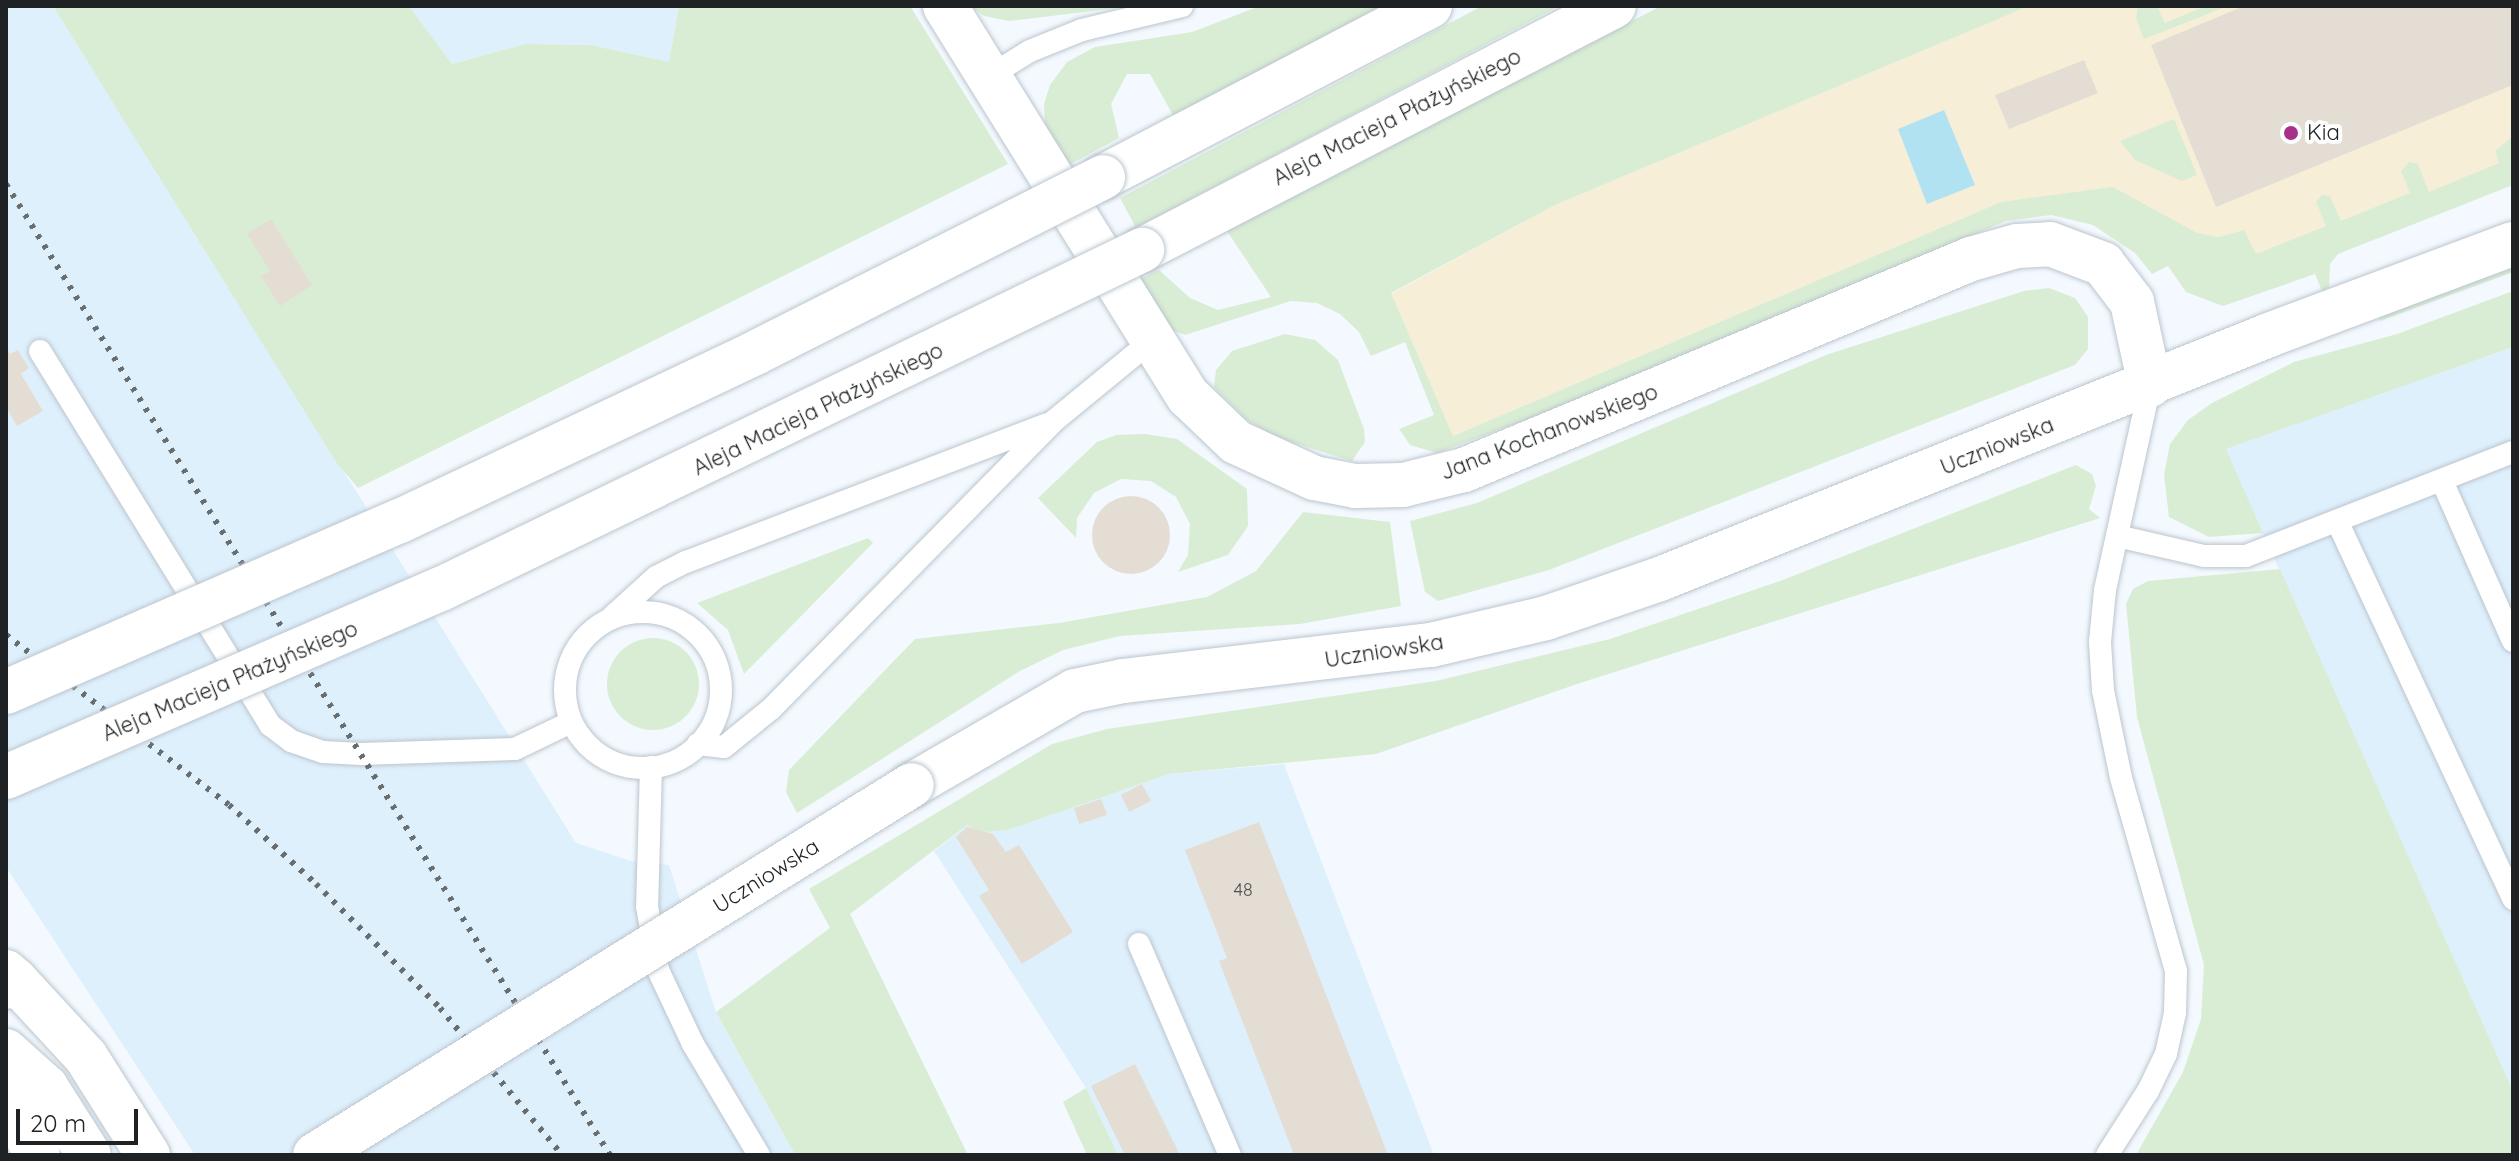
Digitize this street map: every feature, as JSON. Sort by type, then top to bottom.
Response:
[{"type":"street","name":"Jana Kochanowskiego","points":[[945,6],[1150,342],[1188,396],[1236,442],[1314,478],[1355,486],[1403,485],[1464,470],[1971,259],[2017,246],[2050,244],[2091,257],[2121,283],[2132,302],[2150,385]]},
{"type":"street","points":[[6,692],[400,521],[755,353],[1103,177],[1430,6]]},
{"type":"street","name":"Aleja Macieja Płażyńskiego","points":[[6,777],[441,589],[1142,250],[1614,6]]},
{"type":"street","name":"Uczniowska","points":[[315,1155],[912,785],[1075,691],[1431,645],[1546,618],[1660,579],[2513,244]]},
{"type":"street","points":[[9,980],[86,1057],[148,1155]]},
{"type":"street","points":[[6,1051],[46,1087],[89,1155]]},
{"type":"street","points":[[6,1103],[38,1155]]},
{"type":"lane","points":[[988,77],[1030,51],[1082,30],[1182,6]]},
{"type":"lane","points":[[698,744],[724,747],[771,709],[1055,420],[1150,342]]},
{"type":"lane","points":[[40,351],[270,725],[291,741],[323,752],[361,754],[515,749],[571,722]]},
{"type":"lane","points":[[2107,1155],[2166,1054],[2176,971],[2121,778],[2103,690],[2102,629],[2117,536],[2150,385]]},
{"type":"lane","points":[[612,617],[659,613],[681,622],[707,646],[720,679],[720,703],[698,744],[668,764],[651,767],[613,762],[595,752],[571,722],[566,686],[575,650],[591,631],[612,617],[656,577],[686,562],[1055,420]]},
{"type":"lane","points":[[2117,536],[2224,558],[2271,549],[2513,452]]},
{"type":"lane","points":[[2442,481],[2513,641]]},
{"type":"lane","points":[[2338,523],[2513,899]]},
{"type":"lane","points":[[651,767],[647,906],[658,970],[693,1044],[759,1155]]},
{"type":"lane","points":[[1139,944],[1230,1155]]},
{"type":"shaded area","points":[[6,6],[53,6],[576,843],[631,861],[669,865],[716,1012],[795,1155],[195,1155],[6,867]]},
{"type":"shaded area","points":[[409,6],[679,6],[669,62],[591,45],[525,44],[452,64]]},
{"type":"shaded area","points":[[2029,6],[2513,6],[2513,180],[2280,272],[2217,247],[2001,202],[1453,436],[1391,294],[1555,205]]},
{"type":"shaded area","points":[[2513,347],[2513,1091],[2225,449]]},
{"type":"shaded area","points":[[1284,764],[1434,1155],[1118,1155],[1086,1088],[934,851],[967,825],[1008,830],[1169,774]]},
{"type":"green space","points":[[53,6],[409,6],[452,64],[525,44],[591,45],[669,62],[679,6],[910,6],[1008,164],[358,488],[336,462]]},
{"type":"green space","points":[[970,6],[1134,6],[1009,21],[984,16]]},
{"type":"green space","points":[[1260,6],[1383,6],[1174,117],[1150,74],[1127,74],[1111,104],[1119,138],[1065,167],[1045,123],[1044,104],[1050,85],[1067,62],[1095,47],[1192,32]]},
{"type":"green space","points":[[1482,6],[1559,6],[1136,228],[1120,198]]},
{"type":"green space","points":[[1661,6],[2029,6],[1555,205],[1391,293],[1453,436],[2001,202],[2113,187],[2197,233],[2219,237],[2244,230],[2256,254],[2326,226],[2316,202],[2322,195],[2330,196],[2341,221],[2410,193],[2401,171],[2409,162],[2418,164],[2429,192],[2499,163],[2495,151],[2513,136],[2513,185],[2338,254],[2330,264],[2329,288],[2322,291],[2315,274],[2223,306],[2186,292],[2168,266],[2152,274],[2135,253],[2093,225],[2051,215],[2006,221],[1640,377],[1437,453],[1410,445],[1399,429],[1434,415],[1405,342],[1371,356],[1359,332],[1340,314],[1317,303],[1291,301],[1185,335],[1169,329],[1138,280],[1159,270],[1190,298],[1218,310],[1271,297],[1227,231]]},
{"type":"green space","points":[[2138,6],[2157,6],[2165,23],[2206,6],[2228,6],[2144,39],[2136,19]]},
{"type":"green space","points":[[2174,119],[2197,175],[2182,181],[2135,160],[2120,141]]},
{"type":"green space","points":[[2513,263],[2513,272],[2380,321],[2377,313]]},
{"type":"green space","points":[[2049,288],[2075,298],[2088,317],[2088,349],[2075,365],[1549,570],[1438,601],[1425,592],[1410,521],[1477,503],[1826,355],[2024,291]]},
{"type":"green space","points":[[2513,291],[2513,347],[2226,449],[2263,533],[2209,537],[2169,517],[2164,475],[2170,444],[2188,420],[2212,403],[2294,362],[2397,334]]},
{"type":"green space","points":[[1285,334],[1315,340],[1338,360],[1364,429],[1365,442],[1352,461],[1275,437],[1246,419],[1214,387],[1216,370],[1232,351]]},
{"type":"green space","points":[[1145,434],[1177,439],[1247,489],[1248,526],[1228,555],[1178,572],[1188,555],[1190,524],[1176,497],[1151,481],[1121,479],[1094,493],[1077,518],[1076,538],[1038,498],[1097,442],[1116,435]]},
{"type":"green space","points":[[2076,465],[2092,474],[2096,486],[2089,509],[2100,518],[1580,683],[1376,754],[1169,774],[1008,830],[981,832],[967,825],[850,914],[968,1155],[795,1155],[716,1012],[830,928],[809,889],[1052,744],[1107,729],[1436,681],[1610,639],[1780,581]]},
{"type":"green space","points":[[1303,512],[1390,522],[1401,606],[1300,624],[1120,636],[1063,650],[1020,671],[797,813],[786,792],[789,770],[915,639],[1059,623],[1207,597],[1256,571]]},
{"type":"green space","points":[[868,538],[873,543],[744,674],[728,630],[697,603]]},
{"type":"green space","points":[[2280,569],[2513,1091],[2513,1155],[2136,1155],[2183,1072],[2201,1019],[2204,965],[2137,717],[2126,604],[2133,589],[2148,581]]},
{"type":"green space","points":[[653,638],[671,641],[686,651],[696,666],[699,684],[696,702],[686,717],[671,727],[653,730],[635,727],[620,717],[610,702],[607,684],[610,666],[620,651],[635,641]]},
{"type":"green space","points":[[1086,1088],[1118,1155],[1087,1155],[1063,1102]]},
{"type":"water","points":[[1944,110],[1975,185],[1927,204],[1898,129]]},
{"type":"building","name":"Kia","points":[[2244,6],[2513,6],[2513,85],[2216,207],[2151,45]]},
{"type":"building","points":[[2084,60],[2098,93],[2009,129],[1995,95]]},
{"type":"building","points":[[271,219],[312,285],[280,306],[261,276],[270,271],[247,234]]},
{"type":"building","points":[[6,348],[10,354],[18,350],[29,368],[21,374],[43,411],[17,426],[6,407]]},
{"type":"building","points":[[1131,496],[1146,499],[1158,508],[1167,520],[1170,535],[1167,550],[1158,562],[1146,571],[1131,574],[1116,571],[1104,562],[1095,550],[1092,535],[1095,520],[1104,508],[1116,499]]},
{"type":"building","points":[[1142,784],[1151,801],[1129,812],[1121,795]]},
{"type":"building","points":[[1101,799],[1107,815],[1079,824],[1074,808]]},
{"type":"building","points":[[1259,822],[1388,1155],[1294,1155],[1219,961],[1227,958],[1185,850]]},
{"type":"building","points":[[967,827],[993,834],[1006,852],[1019,845],[1073,932],[1022,964],[979,896],[989,890],[956,837]]},
{"type":"building","points":[[1135,1064],[1180,1155],[1125,1155],[1091,1086]]},
{"type":"railway","points":[[6,184],[610,1155]]},
{"type":"railway","points":[[6,635],[229,805],[316,884],[440,1008],[562,1155]]},
{"type":"place","name":"Kia","points":[[2291,133]]}]
